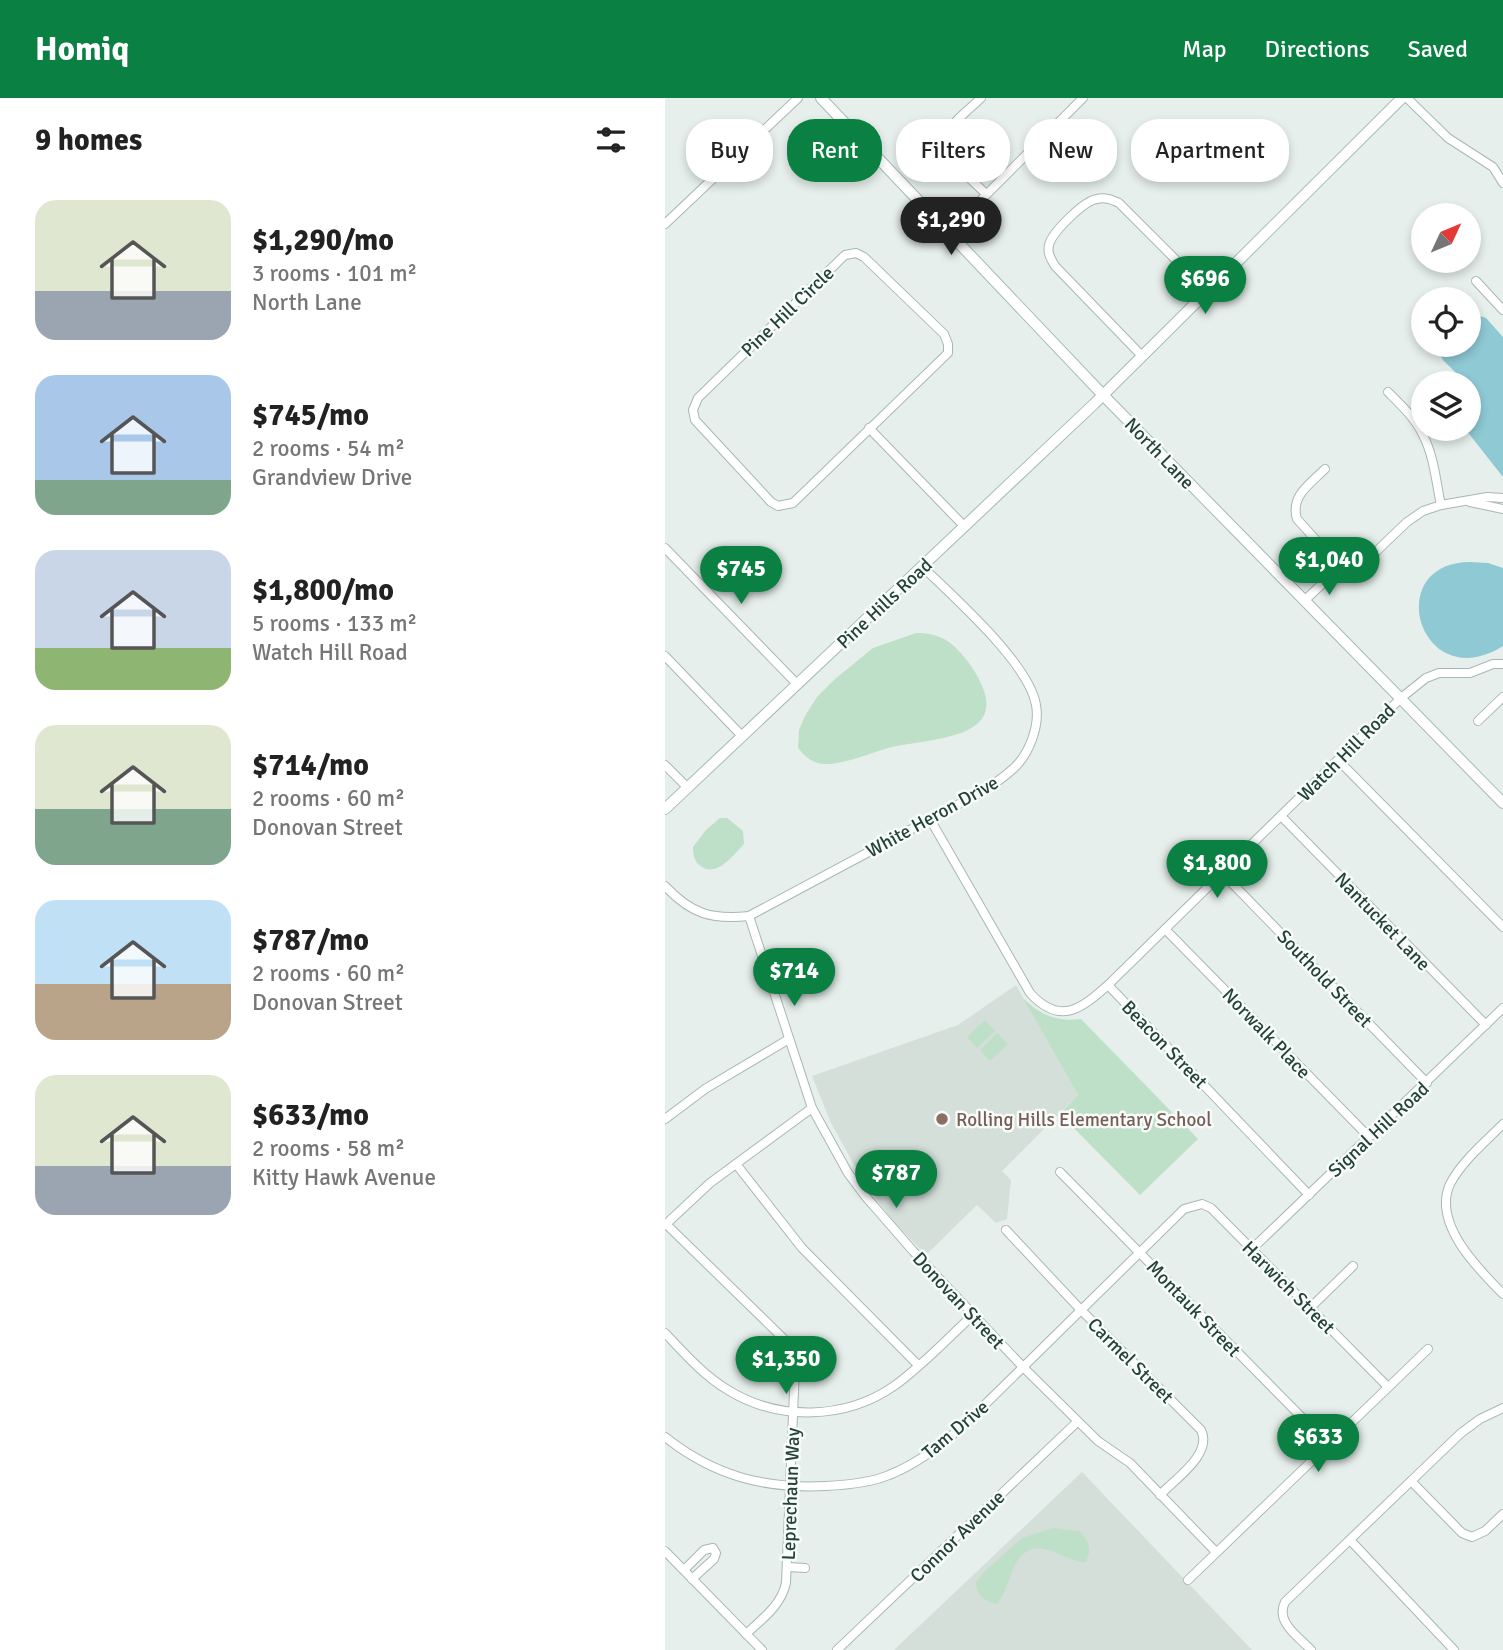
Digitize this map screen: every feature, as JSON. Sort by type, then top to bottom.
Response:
[{"type":"main road","name":"North Lane","points":[[821,98],[1103,395],[1503,803]]},
{"type":"main road","name":"Pine Hills Road","points":[[665,809],[1103,395],[1404,98]]},
{"type":"street","points":[[665,223],[798,98]]},
{"type":"street","points":[[981,98],[944,137],[945,148],[951,159],[986,194]]},
{"type":"street","points":[[949,232],[1083,98]]},
{"type":"street","points":[[1404,98],[1448,138],[1493,167],[1503,183]]},
{"type":"street","points":[[1142,356],[1055,266],[1048,253],[1053,236],[1086,203],[1107,198],[1119,204],[1207,291]]},
{"type":"street","name":"Pine Hill Circle","points":[[856,253],[864,257],[944,334],[948,344],[948,352],[869,428],[793,503],[778,506],[771,502],[695,420],[693,410],[698,398],[845,256],[856,253]]},
{"type":"street","points":[[1476,281],[1503,310]]},
{"type":"street","points":[[1388,392],[1423,433],[1441,505]]},
{"type":"street","points":[[869,428],[965,527]]},
{"type":"street","points":[[1325,469],[1296,499],[1294,511],[1297,519],[1343,570]]},
{"type":"street","points":[[1305,600],[1336,570],[1360,568],[1407,523],[1423,512],[1441,505],[1487,497],[1503,498]]},
{"type":"street","points":[[1467,502],[1503,509]]},
{"type":"street","points":[[665,548],[797,684]]},
{"type":"street","name":"White Heron Drive","points":[[665,886],[693,910],[728,918],[749,916],[996,782],[1016,766],[1031,741],[1035,725],[1036,705],[1029,684],[1014,660],[923,567]]},
{"type":"street","points":[[665,656],[742,736]]},
{"type":"street","name":"Watch Hill Road","points":[[930,818],[1023,981],[1039,1003],[1056,1012],[1073,1011],[1087,1004],[1108,985],[1401,698],[1426,678],[1439,673],[1470,673],[1493,664],[1503,664]]},
{"type":"street","points":[[1478,720],[1503,697]]},
{"type":"street","points":[[1338,760],[1503,927]]},
{"type":"street","points":[[665,765],[688,788]]},
{"type":"street","name":"Nantucket Lane","points":[[1281,816],[1486,1025]]},
{"type":"street","name":"Southold Street","points":[[1223,874],[1427,1083]]},
{"type":"street","name":"Donovan Street","points":[[749,916],[812,1108],[847,1171],[866,1198],[973,1315],[1077,1422],[1107,1448],[1130,1463],[1216,1552]]},
{"type":"street","name":"Norwalk Place","points":[[1165,929],[1369,1137]]},
{"type":"street","name":"Beacon Street","points":[[1108,985],[1309,1195]]},
{"type":"street","name":"Signal Hill Road","points":[[1252,1249],[1503,1008]]},
{"type":"street","points":[[665,1119],[705,1089],[789,1039]]},
{"type":"street","points":[[665,1224],[711,1183],[812,1108]]},
{"type":"street","points":[[1503,1124],[1467,1159],[1451,1183],[1445,1198],[1457,1238],[1474,1265],[1503,1294]]},
{"type":"street","points":[[736,1164],[802,1248],[918,1365]]},
{"type":"street","name":"Montauk Street","points":[[1060,1172],[1328,1444]]},
{"type":"street","name":"Harwich Street","points":[[1184,1209],[1202,1204],[1211,1208],[1388,1387]]},
{"type":"street","name":"Tam Drive","points":[[665,1437],[697,1460],[741,1479],[791,1488],[847,1485],[888,1476],[925,1457],[961,1428],[1184,1209]]},
{"type":"street","name":"Leprechaun Way","points":[[665,1224],[784,1339],[793,1352],[795,1367],[791,1488],[783,1595],[774,1608],[746,1634]]},
{"type":"street","name":"Carmel Street","points":[[1006,1230],[1080,1309],[1201,1430],[1205,1438],[1203,1450],[1160,1494]]},
{"type":"street","points":[[1310,1308],[1353,1266]]},
{"type":"street","points":[[665,1333],[699,1368],[727,1390],[753,1403],[794,1413],[824,1412],[860,1404],[893,1387],[973,1315]]},
{"type":"street","points":[[1188,1580],[1428,1349]]},
{"type":"street","points":[[1311,1650],[1283,1620],[1281,1610],[1285,1602],[1461,1433],[1480,1419],[1503,1408]]},
{"type":"street","name":"Connor Avenue","points":[[837,1650],[1077,1422]]},
{"type":"street","points":[[1411,1481],[1462,1533],[1472,1537],[1503,1514]]},
{"type":"street","points":[[1351,1541],[1454,1650]]},
{"type":"street","points":[[684,1570],[704,1550],[713,1548],[715,1559],[692,1579]]},
{"type":"street","points":[[665,1551],[762,1650]]},
{"type":"street","points":[[787,1567],[805,1568]]},
{"type":"shaded area","name":"Rolling Hills Elementary School","points":[[1016,985],[1078,1095],[1002,1171],[1011,1180],[1007,1219],[996,1223],[977,1205],[926,1255],[892,1220],[863,1181],[831,1123],[812,1076],[958,1025]]},
{"type":"shaded area","points":[[1082,1472],[1252,1650],[894,1650]]},
{"type":"green space","points":[[916,633],[947,640],[969,663],[983,688],[986,706],[981,720],[952,736],[892,747],[832,764],[819,763],[806,757],[798,748],[799,730],[817,697],[873,648]]},
{"type":"green space","points":[[720,818],[727,818],[743,831],[744,844],[720,867],[708,869],[696,861],[693,847]]},
{"type":"green space","points":[[1023,998],[1049,1016],[1081,1019],[1198,1139],[1140,1195],[1060,1114],[1078,1095]]},
{"type":"green space","points":[[985,1020],[995,1031],[977,1048],[967,1037]]},
{"type":"green space","points":[[997,1033],[1008,1044],[990,1061],[980,1050]]},
{"type":"green space","points":[[1053,1528],[1080,1531],[1089,1545],[1086,1562],[1044,1549],[1033,1549],[1018,1560],[997,1604],[982,1597],[977,1591],[976,1582],[986,1570],[1022,1538]]},
{"type":"water","points":[[1481,316],[1486,318],[1503,337],[1503,477],[1475,441],[1481,441],[1481,371],[1454,371],[1441,357],[1481,357]]},
{"type":"water","points":[[1470,562],[1488,563],[1503,568],[1503,646],[1474,657],[1450,655],[1432,643],[1422,624],[1419,603],[1426,583],[1442,568]]},
{"type":"place","name":"Rolling Hills Elementary School","points":[[942,1119]]}]
